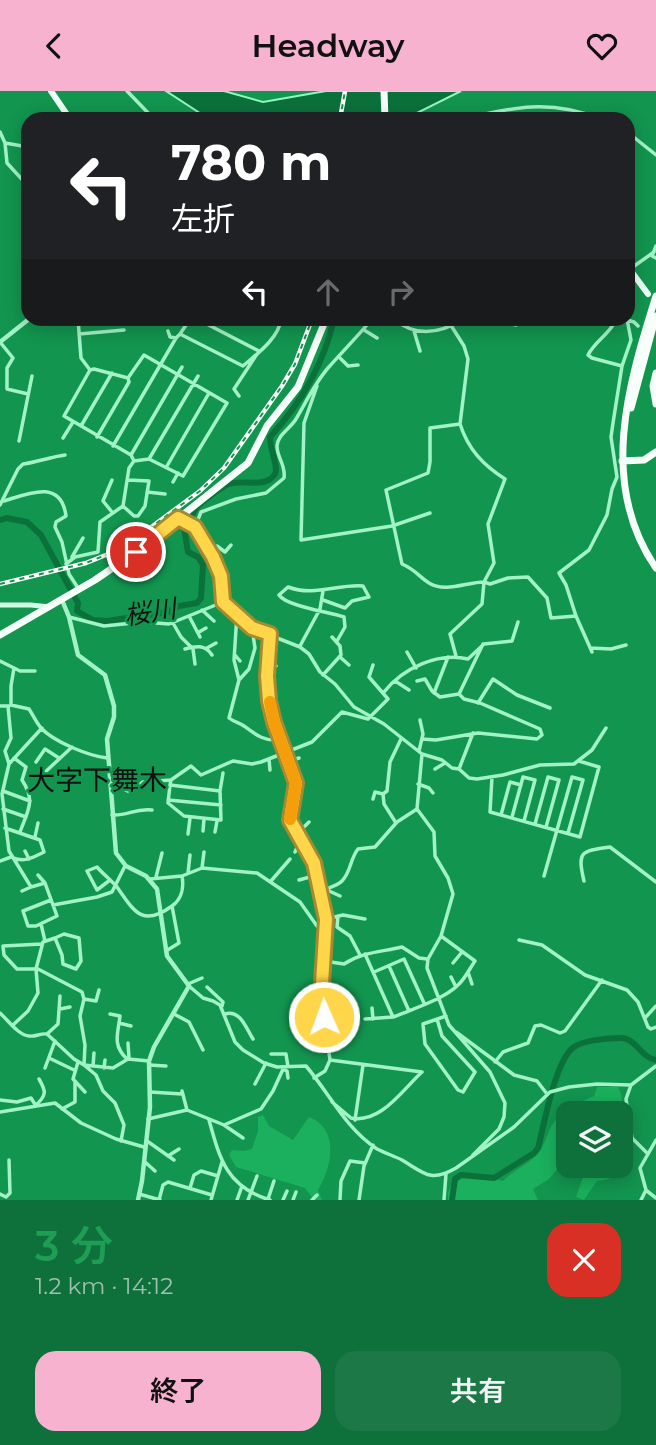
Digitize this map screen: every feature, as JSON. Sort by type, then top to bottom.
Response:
[{"type":"highway","points":[[384,91],[386,112]]},
{"type":"highway","points":[[652,295],[627,405],[623,461],[624,491],[631,516],[641,542],[656,568]]},
{"type":"highway","points":[[623,461],[632,406],[656,316]]},
{"type":"highway","points":[[0,635],[79,589],[182,520],[250,459],[267,426],[298,387],[318,326]]},
{"type":"highway","points":[[656,373],[653,386],[656,404]]},
{"type":"highway","points":[[623,461],[644,460],[656,452]]},
{"type":"main road","points":[[51,91],[65,112]]},
{"type":"main road","points":[[635,276],[652,295]]},
{"type":"main road","points":[[0,605],[31,604],[50,607]]},
{"type":"street","points":[[127,91],[146,112]]},
{"type":"street","points":[[496,112],[529,105],[577,112]]},
{"type":"street","points":[[0,132],[5,143],[7,163],[21,178]]},
{"type":"street","points":[[635,138],[656,155]]},
{"type":"street","points":[[5,143],[21,146]]},
{"type":"street","points":[[655,249],[652,256],[656,258]]},
{"type":"street","points":[[635,264],[655,249]]},
{"type":"street","points":[[21,325],[0,342],[13,358],[7,368],[7,389],[28,394]]},
{"type":"street","points":[[78,326],[81,358],[90,370]]},
{"type":"street","points":[[113,446],[176,338],[186,326]]},
{"type":"street","points":[[212,326],[258,352]]},
{"type":"street","points":[[180,334],[242,366],[278,331],[279,326]]},
{"type":"street","points":[[193,526],[201,512],[236,499],[266,493],[284,478],[284,464],[278,450],[279,439],[293,423],[328,368],[367,326]]},
{"type":"street","points":[[406,326],[420,333],[452,327],[464,346],[468,359],[460,424],[480,461],[505,479],[488,524],[494,563],[484,582],[482,604],[450,634],[456,656]]},
{"type":"street","points":[[612,326],[588,355],[622,366]]},
{"type":"street","points":[[626,645],[591,650],[559,573],[589,550],[607,516],[617,477],[611,437],[622,366],[631,340],[628,326]]},
{"type":"street","points":[[79,334],[124,330]]},
{"type":"street","points":[[364,330],[377,338]]},
{"type":"street","points":[[168,331],[170,337],[176,338]]},
{"type":"street","points":[[414,331],[420,351]]},
{"type":"street","points":[[239,395],[234,389],[258,352]]},
{"type":"street","points":[[97,437],[129,382],[128,378],[144,355],[227,403],[183,476],[149,459],[134,461],[129,468],[123,506]]},
{"type":"street","points":[[340,358],[350,367],[358,365]]},
{"type":"street","points":[[131,455],[182,366]]},
{"type":"street","points":[[90,370],[128,378]]},
{"type":"street","points":[[90,370],[64,416],[131,455],[134,461]]},
{"type":"street","points":[[81,427],[112,373]]},
{"type":"street","points":[[19,441],[32,376]]},
{"type":"street","points":[[149,459],[198,376]]},
{"type":"street","points":[[317,386],[304,423],[302,540],[392,526],[430,513]]},
{"type":"street","points":[[167,466],[209,393]]},
{"type":"street","points":[[63,438],[73,422]]},
{"type":"street","points":[[460,424],[430,429],[428,473],[386,490],[402,564],[416,571],[428,583],[446,587],[484,582],[490,585],[508,577],[528,577],[547,598],[551,618],[576,616]]},
{"type":"street","points":[[2,503],[23,464],[36,463],[45,457],[65,455]]},
{"type":"street","points":[[173,482],[178,473]]},
{"type":"street","points":[[123,506],[134,516],[138,516],[145,506],[149,481],[128,479]]},
{"type":"street","points":[[112,480],[103,501],[112,512]]},
{"type":"street","points":[[2,503],[39,490],[60,499],[66,516],[57,521],[55,526],[62,542],[69,574],[79,589]]},
{"type":"street","points":[[147,492],[166,494]]},
{"type":"street","points":[[71,559],[99,552],[100,522],[123,506]]},
{"type":"street","points":[[182,520],[193,526],[213,557],[221,576],[223,602],[252,628],[300,646],[354,707],[371,716],[420,752],[459,769],[473,779],[540,765],[572,765],[592,750],[606,728]]},
{"type":"street","points":[[66,564],[83,538]]},
{"type":"street","points":[[213,557],[215,555],[212,549],[217,546],[225,552],[231,545]]},
{"type":"street","points":[[323,600],[345,608],[352,601],[369,597],[362,585],[307,593],[290,587],[279,595],[284,601],[320,609],[345,619],[345,627],[337,641]]},
{"type":"street","points":[[300,646],[320,609],[323,591]]},
{"type":"street","points":[[64,598],[78,655],[103,672],[111,692],[114,713],[108,734],[107,758],[114,847],[126,866],[153,878],[182,876],[202,868],[257,873],[300,902],[317,926],[326,932]]},
{"type":"street","points":[[69,617],[104,626],[144,622],[173,623],[223,602]]},
{"type":"street","points":[[202,610],[214,621]]},
{"type":"street","points":[[237,614],[235,655],[239,680]]},
{"type":"street","points":[[189,616],[199,635],[206,628]]},
{"type":"street","points":[[384,692],[395,681],[432,660],[456,656],[470,658],[483,644],[512,641],[518,622]]},
{"type":"street","points":[[173,623],[181,637],[192,647],[195,664]]},
{"type":"street","points":[[252,628],[255,645],[249,654],[249,669],[239,680],[231,702],[229,718],[261,738],[281,740]]},
{"type":"street","points":[[270,634],[267,676],[270,705],[296,783],[290,818],[323,890],[326,919],[321,1000],[330,1060],[325,1071],[314,1078]]},
{"type":"street","points":[[323,675],[340,657],[341,649],[332,637]]},
{"type":"street","points":[[185,649],[207,648],[216,643]]},
{"type":"street","points":[[459,694],[483,644]]},
{"type":"street","points":[[207,648],[212,655]]},
{"type":"street","points":[[407,652],[416,668]]},
{"type":"street","points":[[235,655],[240,661]]},
{"type":"street","points":[[340,657],[349,665]]},
{"type":"street","points":[[434,693],[448,657]]},
{"type":"street","points":[[268,660],[276,666]]},
{"type":"street","points":[[0,661],[22,672],[35,671]]},
{"type":"street","points":[[223,773],[220,791],[222,820],[190,818],[168,803],[171,782],[191,767],[201,775],[233,761],[252,764],[312,742],[342,712],[365,719],[371,716],[388,700],[369,677],[373,665]]},
{"type":"street","points":[[9,764],[5,751],[11,738],[10,706],[14,668]]},
{"type":"street","points":[[417,681],[425,679],[440,697],[459,694]]},
{"type":"street","points":[[478,703],[493,679],[517,695],[550,708]]},
{"type":"street","points":[[395,681],[409,690]]},
{"type":"street","points":[[422,739],[436,740],[487,733],[531,740],[542,734],[540,729],[464,699],[459,694]]},
{"type":"street","points":[[270,705],[277,704]]},
{"type":"street","points":[[0,706],[29,709],[41,728],[88,755],[107,758]]},
{"type":"street","points":[[350,720],[352,715]]},
{"type":"street","points":[[419,720],[422,739],[417,810],[434,832],[435,856],[448,878],[453,894],[441,936],[428,959],[427,968],[452,1030],[490,1072],[505,1103],[504,1117],[499,1129],[472,1157]]},
{"type":"street","points":[[246,727],[251,725]]},
{"type":"street","points":[[31,887],[10,857],[3,825],[2,791],[9,764],[41,728]]},
{"type":"street","points":[[459,769],[473,733]]},
{"type":"street","points":[[383,794],[387,791],[390,762],[401,739]]},
{"type":"street","points":[[42,775],[72,747]]},
{"type":"street","points":[[36,762],[45,749],[59,758]]},
{"type":"street","points":[[14,758],[26,767],[22,780],[29,791],[30,801],[20,832]]},
{"type":"street","points":[[289,761],[299,758]]},
{"type":"street","points":[[268,759],[270,770]]},
{"type":"street","points":[[492,777],[490,812],[580,837],[599,767],[579,761]]},
{"type":"street","points":[[435,769],[445,763]]},
{"type":"street","points":[[512,818],[523,777],[535,780],[524,821]]},
{"type":"street","points":[[535,824],[548,777],[559,780],[546,827]]},
{"type":"street","points":[[544,876],[572,777],[583,780],[568,833]]},
{"type":"street","points":[[110,784],[130,792],[143,782],[171,782],[220,791]]},
{"type":"street","points":[[429,788],[434,782]]},
{"type":"street","points":[[501,815],[510,782],[521,785]]},
{"type":"street","points":[[418,784],[429,788],[433,793]]},
{"type":"street","points":[[2,791],[30,801]]},
{"type":"street","points":[[373,799],[375,792],[383,794]]},
{"type":"street","points":[[383,794],[384,804],[396,824]]},
{"type":"street","points":[[168,800],[221,805]]},
{"type":"street","points":[[112,815],[126,815],[141,808],[152,810]]},
{"type":"street","points":[[3,809],[26,817]]},
{"type":"street","points":[[323,890],[344,880],[358,849],[375,847],[396,824],[417,810]]},
{"type":"street","points":[[188,834],[190,818]]},
{"type":"street","points":[[203,831],[204,819]]},
{"type":"street","points":[[215,832],[217,821]]},
{"type":"street","points":[[298,833],[309,822]]},
{"type":"street","points":[[0,861],[10,857],[19,861],[29,859],[44,852],[38,823]]},
{"type":"street","points":[[3,825],[40,838]]},
{"type":"street","points":[[287,832],[293,827]]},
{"type":"street","points":[[295,852],[301,839]]},
{"type":"street","points":[[584,881],[580,860],[582,854],[589,850],[610,847],[656,882]]},
{"type":"street","points":[[25,851],[29,859]]},
{"type":"street","points":[[202,868],[204,852]]},
{"type":"street","points":[[162,853],[153,878],[157,889],[165,951],[189,985],[203,998],[216,1002],[222,1009],[239,1046],[266,1063],[285,1068],[306,1066],[330,1101],[373,1145],[424,1175],[446,1174],[472,1157],[514,1127],[550,1092],[597,1084],[631,1085]]},
{"type":"street","points":[[188,873],[190,855]]},
{"type":"street","points":[[271,881],[290,859]]},
{"type":"street","points":[[53,905],[105,895],[112,891],[126,866]]},
{"type":"street","points":[[110,880],[97,890],[88,871],[97,867],[116,885],[138,915],[145,916],[160,914],[179,900],[183,886],[182,876]]},
{"type":"street","points":[[19,927],[41,924],[57,916],[45,883],[38,875]]},
{"type":"street","points":[[299,880],[324,875]]},
{"type":"street","points":[[22,891],[45,883]]},
{"type":"street","points":[[323,890],[340,896]]},
{"type":"street","points":[[28,926],[23,911],[51,900]]},
{"type":"street","points":[[165,951],[179,943],[172,906]]},
{"type":"street","points":[[326,919],[338,916],[365,919]]},
{"type":"street","points":[[338,916],[337,927],[350,936],[363,954],[374,972],[393,1017]]},
{"type":"street","points":[[13,1025],[29,1011],[38,993],[36,969],[44,943],[41,924]]},
{"type":"street","points":[[55,938],[63,964],[76,969],[82,961],[79,938],[64,934],[55,938],[44,943],[3,946],[2,956],[17,969],[36,969],[77,988],[84,999],[80,1022],[85,1045],[84,1065]]},
{"type":"street","points":[[365,1019],[393,1017],[440,997],[456,987],[475,961],[441,936]]},
{"type":"street","points":[[519,940],[542,945],[585,975],[627,990],[638,1002],[649,1029],[656,1027]]},
{"type":"street","points":[[324,961],[344,964],[363,954],[402,947],[419,958],[428,959]]},
{"type":"street","points":[[453,963],[462,952]]},
{"type":"street","points":[[374,972],[404,959],[424,1003]]},
{"type":"street","points":[[389,965],[409,1011]]},
{"type":"street","points":[[468,972],[472,984]]},
{"type":"street","points":[[451,977],[456,987]]},
{"type":"street","points":[[202,978],[189,985],[154,1047],[149,1063],[148,1119],[138,1197],[160,1200],[163,1185],[168,1182],[211,1198],[222,1163]]},
{"type":"street","points":[[495,1062],[503,1052],[528,1044],[535,1026],[541,1025],[560,1033],[565,1031],[602,980]]},
{"type":"street","points":[[207,988],[223,1002],[222,1009]]},
{"type":"street","points":[[84,999],[96,1001],[99,991]]},
{"type":"street","points":[[0,1013],[20,1033],[27,1036],[47,1034],[56,1027],[60,996]]},
{"type":"street","points":[[645,1018],[656,1006]]},
{"type":"street","points":[[60,1009],[70,1007]]},
{"type":"street","points":[[372,1008],[373,1019]]},
{"type":"street","points":[[110,1014],[120,1016],[115,1037],[117,1045],[128,1059],[166,1066]]},
{"type":"street","points":[[174,1014],[187,1019],[203,1050]]},
{"type":"street","points":[[225,1014],[236,1014],[254,1039]]},
{"type":"street","points":[[437,1019],[442,1036],[475,1072],[463,1092],[458,1090],[425,1044],[423,1024],[437,1019],[446,1016]]},
{"type":"street","points":[[119,1023],[131,1026]]},
{"type":"street","points":[[56,1027],[62,1029]]},
{"type":"street","points":[[327,1034],[337,1030]]},
{"type":"street","points":[[452,1030],[513,1075],[537,1081],[550,1092]]},
{"type":"street","points":[[47,1034],[94,1073],[103,1091],[113,1100],[124,1121],[121,1140]]},
{"type":"street","points":[[45,1068],[55,1041]]},
{"type":"street","points":[[128,1043],[128,1059]]},
{"type":"street","points":[[93,1066],[94,1053]]},
{"type":"street","points":[[224,1125],[261,1109],[273,1091],[285,1068],[286,1054],[271,1054]]},
{"type":"street","points":[[48,1058],[74,1070]]},
{"type":"street","points":[[84,1065],[117,1067],[128,1059]]},
{"type":"street","points":[[104,1068],[105,1060]]},
{"type":"street","points":[[330,1060],[422,1072],[394,1101],[370,1118],[355,1119],[330,1101]]},
{"type":"street","points":[[62,1109],[75,1103],[73,1079],[78,1062]]},
{"type":"street","points":[[255,1084],[266,1063]]},
{"type":"street","points":[[355,1119],[363,1065]]},
{"type":"street","points":[[647,1153],[634,1140],[626,1099],[631,1085],[656,1066]]},
{"type":"street","points":[[285,1068],[288,1078]]},
{"type":"street","points":[[86,1075],[94,1073]]},
{"type":"street","points":[[36,1105],[45,1093],[39,1079]]},
{"type":"street","points":[[75,1082],[85,1092]]},
{"type":"street","points":[[150,1092],[182,1092],[187,1110]]},
{"type":"street","points":[[0,1100],[17,1102],[31,1098],[36,1105]]},
{"type":"street","points":[[0,1112],[55,1103],[81,1123],[144,1147]]},
{"type":"street","points":[[148,1119],[187,1110],[224,1125],[243,1138]]},
{"type":"street","points":[[209,1120],[222,1163],[242,1186],[268,1200],[274,1181]]},
{"type":"street","points":[[145,1139],[174,1160]]},
{"type":"street","points":[[656,1140],[640,1168],[646,1190],[656,1198]]},
{"type":"street","points":[[359,1200],[365,1163],[373,1145]]},
{"type":"street","points":[[168,1156],[179,1149]]},
{"type":"street","points":[[0,1194],[4,1197],[10,1193],[9,1160]]},
{"type":"street","points":[[143,1161],[155,1171]]},
{"type":"street","points":[[340,1200],[341,1181],[350,1161],[365,1163]]},
{"type":"street","points":[[190,1188],[194,1175],[201,1171],[218,1176]]},
{"type":"street","points":[[444,1200],[446,1174]]},
{"type":"street","points":[[248,1200],[257,1176]]},
{"type":"street","points":[[237,1200],[242,1186]]},
{"type":"street","points":[[641,1200],[646,1190]]},
{"type":"street","points":[[284,1200],[286,1191]]},
{"type":"street","points":[[293,1200],[296,1192]]},
{"type":"street","points":[[312,1200],[317,1195]]},
{"type":"shaded area","points":[[166,91],[224,91],[263,102],[326,91],[461,91],[419,112],[198,112]]},
{"type":"shaded area","points":[[597,1087],[618,1087],[622,1101],[583,1101],[594,1096]]},
{"type":"shaded area","points":[[263,1115],[269,1126],[293,1140],[309,1117],[325,1130],[330,1149],[327,1171],[318,1190],[322,1200],[314,1200],[305,1188],[236,1167],[229,1155],[232,1150],[252,1149],[258,1131],[258,1117]]},
{"type":"shaded area","points":[[556,1120],[556,1171],[549,1179],[533,1189],[538,1200],[448,1200],[454,1178],[469,1174],[503,1181],[538,1154]]},
{"type":"shaded area","points":[[583,1178],[610,1178],[597,1181],[584,1200],[576,1197]]},
{"type":"waterway","name":"桜川","points":[[0,520],[7,518],[27,522],[41,535],[78,603],[77,611],[93,620],[107,621],[168,612],[179,606],[197,603],[201,598],[203,565],[198,557],[188,552],[184,528],[198,506],[222,488],[234,483],[266,481],[275,474],[270,437],[310,382],[332,326]]},
{"type":"waterway","points":[[452,1200],[455,1179],[461,1175],[494,1178],[538,1148],[556,1079],[567,1054],[574,1047],[590,1041],[621,1038],[631,1041],[646,1056],[656,1060]]},
{"type":"railway","points":[[341,112],[345,91]]},
{"type":"railway","points":[[0,584],[86,563],[123,548],[200,491],[224,468],[282,386],[295,364],[309,326]]},
{"type":"slow traffic","points":[[270,702],[274,722],[296,783],[290,819]]},
{"type":"district","name":"大字下舞木","points":[[97,780]]},
{"type":"route","points":[[136,552],[178,518],[192,525],[218,567],[223,602],[252,628],[270,634],[267,676],[269,701],[296,783],[290,820],[314,863],[326,919],[321,1000],[324,1017]]}]
